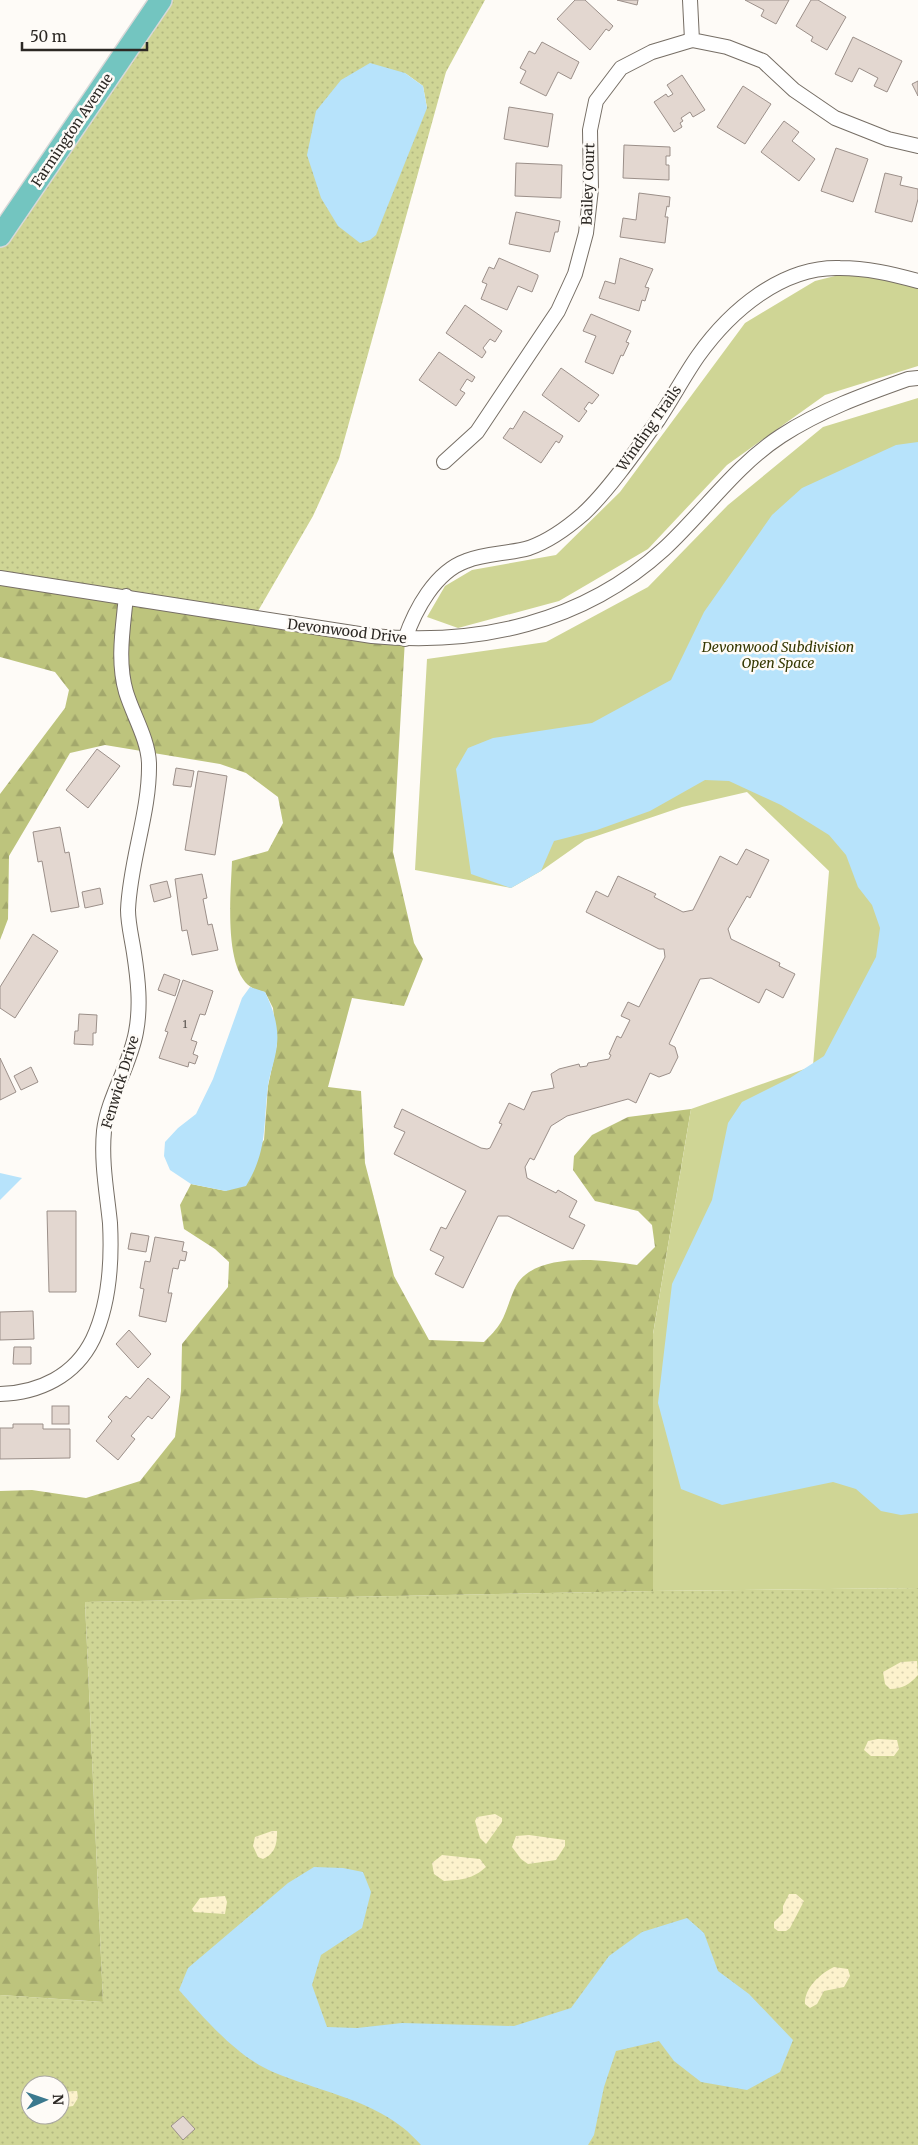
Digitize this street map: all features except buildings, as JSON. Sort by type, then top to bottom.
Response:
[{"type":"main road","name":"Farmington Avenue","points":[[0,236],[161,0]]},
{"type":"street","points":[[690,0],[692,40],[727,47],[763,61],[794,90],[835,118],[888,139],[918,146]]},
{"type":"street","name":"Bailey Court","points":[[444,462],[477,432],[558,311],[575,274],[586,233],[591,189],[590,130],[596,102],[621,68],[652,52],[692,40]]},
{"type":"street","name":"Winding Trails","points":[[406,639],[412,620],[422,603],[435,585],[450,570],[464,561],[482,555],[528,548],[548,540],[583,514],[608,485],[658,419],[698,356],[716,333],[760,294],[791,276],[838,267],[889,273],[918,280]]},
{"type":"street","name":"Devonwood Drive","points":[[0,578],[126,596],[339,632],[406,639],[470,636],[524,626],[564,611],[604,591],[637,570],[663,549],[733,476],[780,437],[849,399],[918,378]]},
{"type":"street","name":"Fenwick Drive","points":[[0,1394],[36,1388],[55,1380],[71,1369],[87,1349],[94,1336],[106,1296],[110,1240],[104,1140],[107,1120],[132,1052],[138,1020],[138,976],[128,910],[131,872],[146,798],[148,777],[146,748],[126,692],[122,673],[121,655],[126,596]]},
{"type":"green space","points":[[161,0],[485,0],[446,72],[339,459],[313,516],[254,618],[0,578],[0,236]],"holes":[[[405,73],[423,86],[427,108]]]},
{"type":"green space","points":[[847,273],[918,286],[918,366],[825,395],[727,465],[648,549],[559,601],[458,628],[427,617],[445,586],[472,570],[556,555],[620,492],[745,323],[815,281]]},
{"type":"green space","name":"Devonwood Subdivision Open Space","points":[[918,398],[918,1588],[653,1591],[653,1334],[691,1109],[813,1066],[829,871],[747,792],[682,807],[585,840],[541,871],[511,888],[415,870],[427,659],[546,642],[648,587],[728,505],[823,427]]},
{"type":"green space","points":[[0,578],[405,639],[393,852],[414,943],[423,959],[404,1006],[352,998],[328,1087],[361,1091],[365,1163],[394,1276],[429,1340],[484,1342],[501,1322],[520,1280],[531,1271],[544,1265],[576,1260],[592,1260],[637,1265],[655,1247],[652,1225],[638,1211],[595,1201],[573,1170],[574,1156],[592,1135],[628,1117],[691,1109],[653,1334],[653,1591],[85,1602],[103,2002],[0,1995],[0,1491],[32,1490],[86,1498],[140,1481],[175,1437],[181,1391],[182,1344],[228,1287],[229,1262],[215,1249],[184,1229],[180,1205],[191,1184],[226,1191],[264,1140],[268,1086],[277,1044],[273,1008],[265,992],[251,987],[242,978],[236,964],[232,947],[230,909],[232,861],[268,851],[283,823],[278,797],[246,773],[220,764],[105,745],[70,753],[9,856],[8,919],[0,940],[0,794],[65,708],[69,690],[55,672],[0,657]]},
{"type":"green space","points":[[918,1588],[918,2145],[0,2145],[0,1995],[103,2002],[85,1602]]},
{"type":"sand","points":[[917,1661],[918,1675],[909,1683],[902,1687],[890,1689],[885,1684],[883,1672],[901,1662]]},
{"type":"sand","points":[[878,1739],[897,1740],[899,1749],[894,1756],[871,1756],[864,1750],[868,1741]]},
{"type":"sand","points":[[495,1814],[502,1818],[502,1822],[486,1844],[480,1838],[475,1821],[477,1817]]},
{"type":"sand","points":[[277,1831],[276,1844],[273,1851],[263,1859],[258,1857],[253,1846],[255,1837]]},
{"type":"sand","points":[[529,1835],[565,1840],[565,1846],[556,1860],[528,1864],[521,1859],[512,1847],[516,1836]]},
{"type":"sand","points":[[442,1855],[480,1859],[486,1867],[466,1878],[444,1881],[434,1874],[432,1863]]},
{"type":"sand","points":[[789,1894],[796,1894],[804,1901],[790,1928],[786,1931],[778,1931],[774,1928],[774,1922],[783,1913],[783,1906]]},
{"type":"sand","points":[[225,1896],[227,1902],[225,1914],[194,1912],[192,1909],[200,1898]]},
{"type":"sand","points":[[834,1967],[848,1969],[850,1976],[844,1987],[824,1991],[817,2004],[810,2008],[805,2004],[807,1992],[819,1977]]},
{"type":"sand","points":[[70,2091],[77,2091],[78,2098],[73,2106],[70,2106]]},
{"type":"water","points":[[370,63],[405,73],[423,86],[427,108],[376,235],[370,240],[360,243],[338,226],[321,198],[307,155],[316,111],[341,80]]},
{"type":"water","name":"Devonwood Subdivision Open Space","points":[[918,442],[918,1513],[901,1515],[881,1511],[856,1489],[833,1482],[722,1505],[681,1489],[658,1403],[672,1284],[712,1200],[728,1123],[742,1102],[790,1078],[824,1056],[876,957],[880,928],[872,905],[858,887],[846,855],[829,835],[781,805],[729,781],[705,780],[650,811],[597,830],[554,841],[541,871],[511,888],[471,874],[456,769],[468,748],[493,738],[592,723],[671,680],[704,612],[772,515],[802,488],[896,445]]},
{"type":"water","points":[[250,987],[265,992],[273,1011],[277,1031],[276,1049],[268,1086],[263,1138],[258,1161],[246,1186],[226,1191],[191,1184],[170,1170],[164,1156],[165,1142],[178,1128],[196,1114],[213,1079],[242,998]]},
{"type":"water","points":[[0,1173],[22,1178],[0,1200]]},
{"type":"water","points":[[314,1867],[343,1868],[363,1872],[371,1892],[362,1928],[321,1955],[312,1985],[327,2027],[357,2028],[402,2023],[514,2026],[571,2008],[609,1956],[642,1932],[687,1918],[704,1933],[718,1971],[749,1994],[793,2040],[780,2072],[747,2090],[701,2082],[674,2061],[659,2041],[616,2051],[604,2087],[594,2135],[588,2145],[421,2145],[410,2133],[388,2117],[339,2095],[273,2072],[247,2057],[222,2036],[179,1990],[188,1968],[288,1883]]}]
